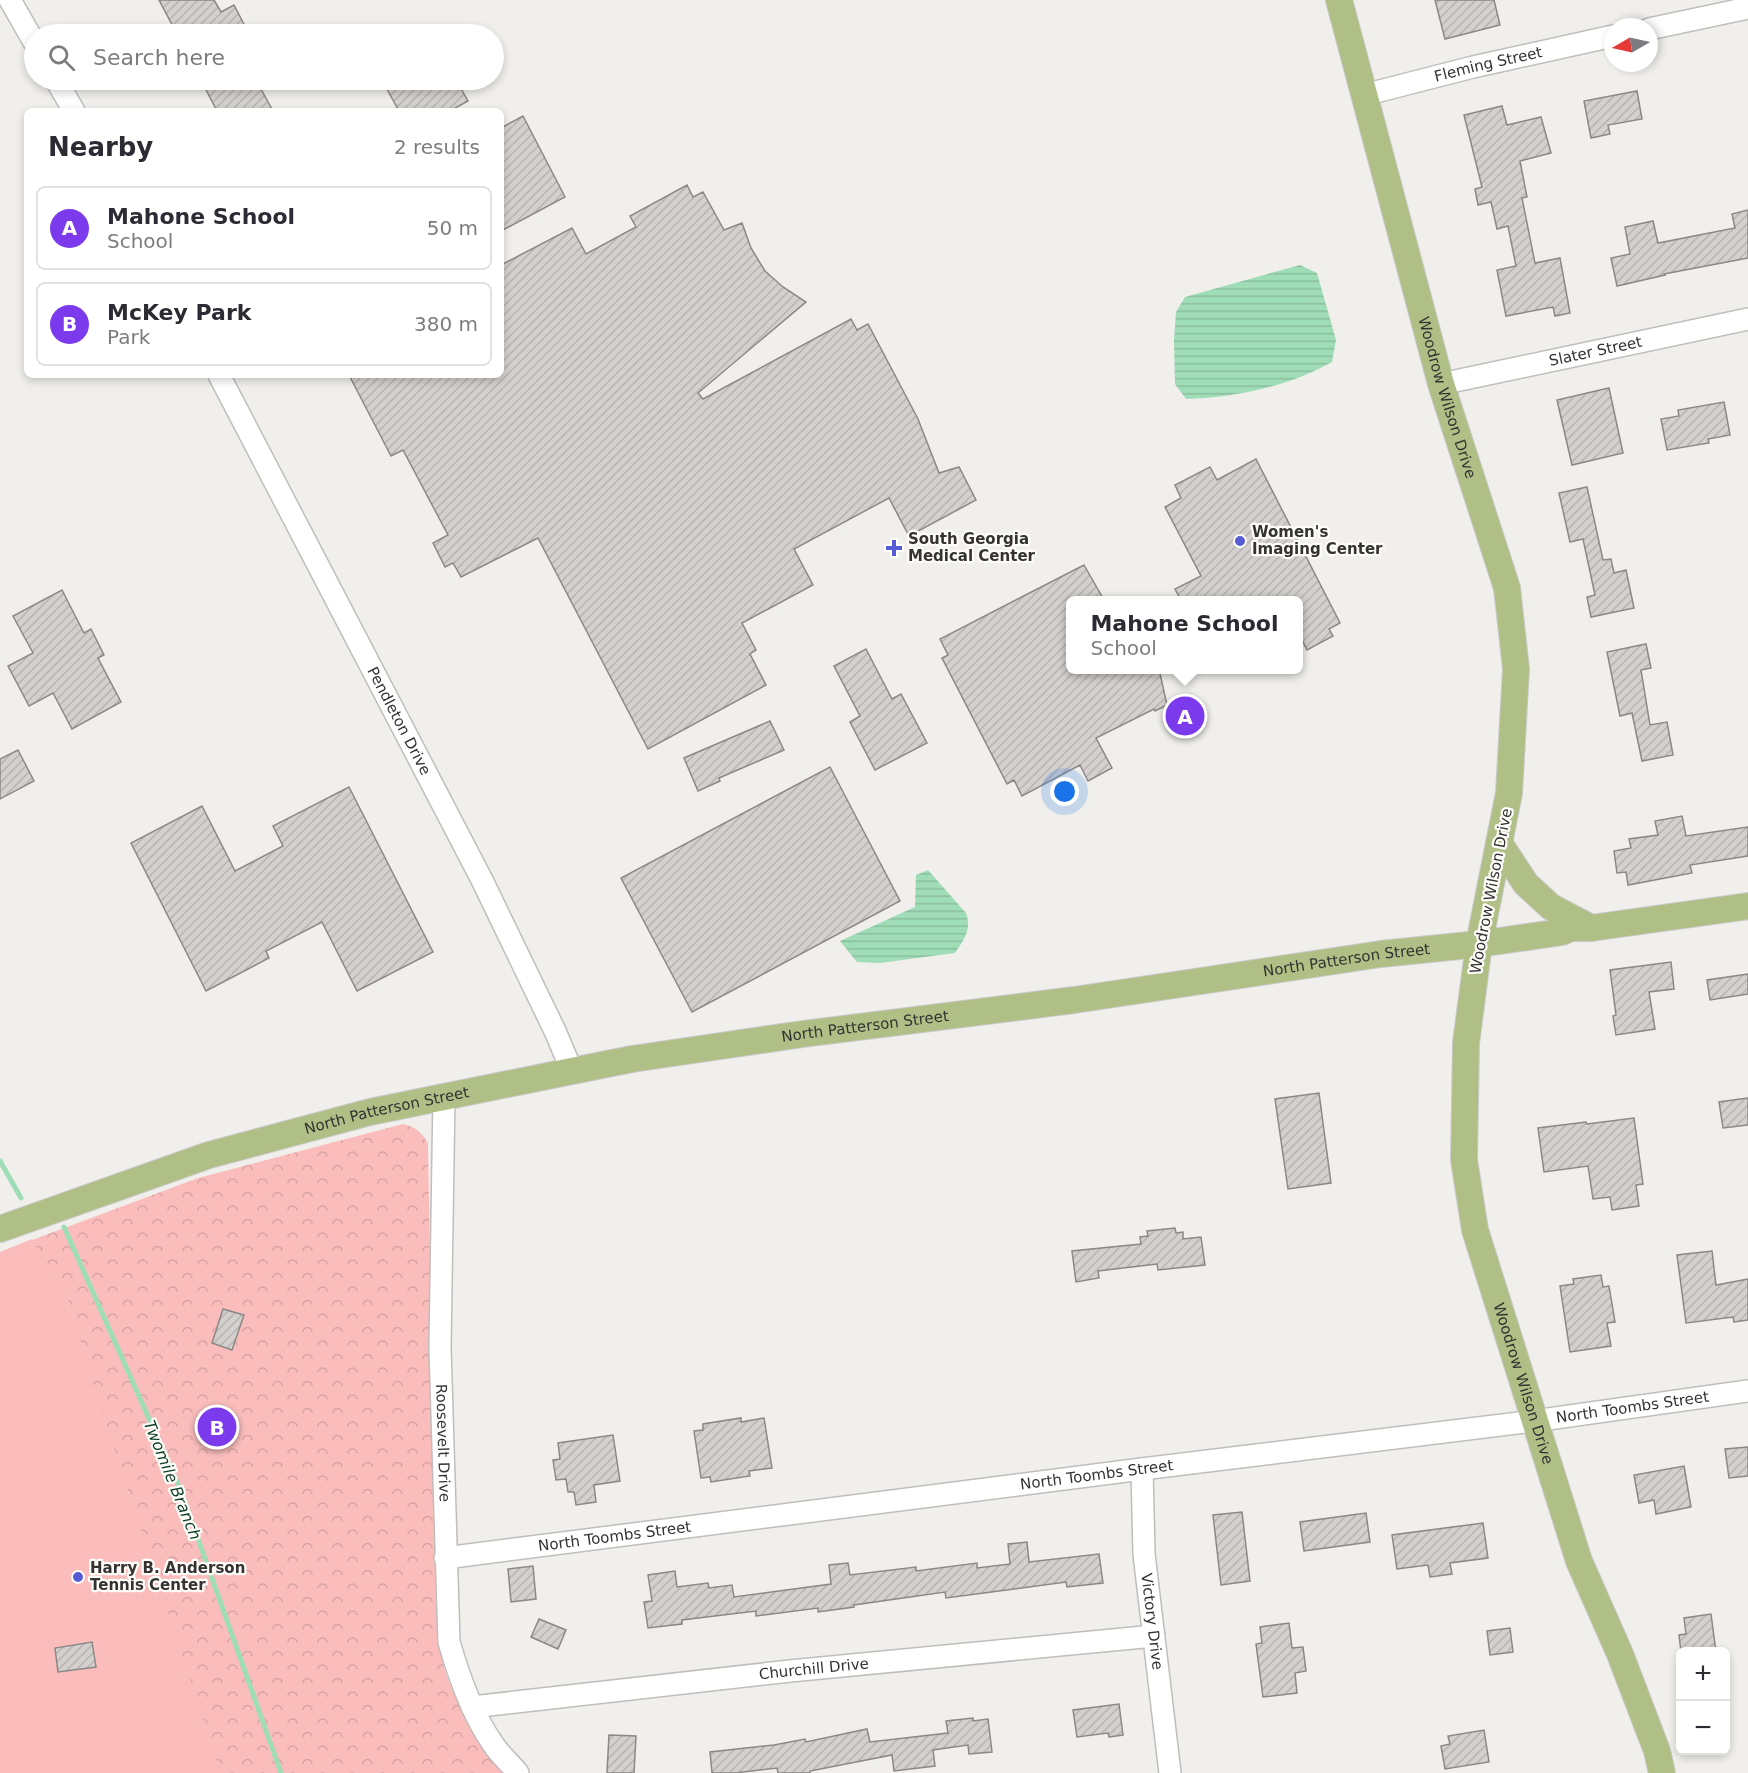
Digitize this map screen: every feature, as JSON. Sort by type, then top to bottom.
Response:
[{"type":"main road","name":"Woodrow Wilson Drive","points":[[1339,0],[1441,384],[1508,588],[1516,669],[1509,793],[1479,944],[1466,1043],[1464,1160],[1475,1230],[1580,1561],[1620,1654],[1657,1751],[1662,1773]]},
{"type":"main road","points":[[1499,843],[1526,884],[1551,907],[1591,928]]},
{"type":"main road","name":"North Patterson Street","points":[[0,1229],[209,1155],[370,1112],[444,1095],[632,1059],[803,1034],[1074,1000],[1381,954],[1479,944],[1562,932],[1571,928],[1591,928],[1748,906]]},
{"type":"street","points":[[10,0],[24,24]]},
{"type":"street","points":[[1658,26],[1748,8]]},
{"type":"street","name":"Fleming Street","points":[[1364,95],[1473,67],[1604,38]]},
{"type":"street","points":[[62,90],[72,108]]},
{"type":"street","name":"Slater Street","points":[[1441,384],[1748,319]]},
{"type":"street","name":"Pendleton Drive","points":[[221,378],[482,879],[572,1071]]},
{"type":"street","name":"Roosevelt Drive","points":[[444,1095],[440,1348],[449,1642],[455,1666],[472,1707],[494,1745],[518,1773]]},
{"type":"street","name":"North Toombs Street","points":[[445,1558],[1534,1421],[1748,1391]]},
{"type":"street","name":"Victory Drive","points":[[1142,1469],[1144,1554],[1170,1773]]},
{"type":"street","name":"Churchill Drive","points":[[472,1707],[790,1671],[1154,1636]]},
{"type":"green space","points":[[403,1124],[418,1130],[428,1143],[436,1603],[441,1654],[451,1687],[467,1718],[508,1773],[0,1773],[0,1252],[198,1178]]},
{"type":"green space","name":"Harry B. Anderson Tennis Center","points":[[32,1239],[71,1305],[92,1381],[221,1773],[0,1773],[0,1252]]},
{"type":"shaded area","points":[[1300,265],[1317,273],[1336,340],[1332,362],[1298,378],[1261,389],[1223,396],[1186,399],[1175,384],[1174,341],[1176,312],[1185,297]]},
{"type":"shaded area","points":[[928,870],[966,913],[968,919],[968,929],[955,953],[880,963],[857,962],[840,941],[915,907],[916,875]]},
{"type":"building","points":[[159,0],[214,0],[221,12],[234,5],[244,24],[172,24]]},
{"type":"building","points":[[1435,0],[1494,0],[1500,25],[1445,39]]},
{"type":"building","points":[[206,90],[261,90],[271,108],[215,108]]},
{"type":"building","points":[[387,90],[462,90],[468,101],[455,108],[397,108]]},
{"type":"building","points":[[1637,91],[1642,119],[1608,125],[1610,134],[1591,138],[1584,101]]},
{"type":"building","points":[[1502,106],[1507,125],[1541,117],[1551,153],[1520,161],[1527,197],[1522,198],[1535,263],[1560,258],[1570,313],[1555,316],[1553,307],[1506,316],[1497,270],[1516,266],[1508,226],[1497,229],[1491,202],[1478,205],[1475,189],[1482,187],[1464,115]]},
{"type":"building","points":[[523,116],[565,197],[504,229],[504,126]]},
{"type":"building","name":"South Georgia Medical Center","points":[[687,185],[693,197],[703,192],[724,230],[742,223],[751,248],[765,271],[783,287],[806,302],[698,393],[703,399],[851,319],[857,330],[868,324],[918,419],[939,473],[959,467],[976,500],[909,536],[889,498],[794,549],[813,585],[742,623],[756,650],[750,654],[766,685],[648,749],[538,538],[461,577],[453,563],[445,567],[433,543],[448,535],[403,450],[391,456],[351,378],[504,378],[504,263],[572,228],[586,254],[636,227],[630,216]]},
{"type":"building","points":[[1748,210],[1748,258],[1664,274],[1617,286],[1611,258],[1630,254],[1625,227],[1653,221],[1658,243],[1735,228],[1732,214]]},
{"type":"building","points":[[1609,388],[1623,453],[1572,465],[1557,400]]},
{"type":"building","points":[[1724,402],[1730,435],[1708,439],[1709,443],[1667,450],[1661,419],[1679,416],[1678,410]]},
{"type":"building","name":"Women's Imaging Center","points":[[1256,459],[1340,623],[1329,629],[1333,636],[1307,650],[1303,642],[1303,596],[1179,596],[1175,589],[1201,576],[1165,507],[1181,498],[1175,485],[1210,467],[1217,480]]},
{"type":"building","points":[[1587,487],[1603,560],[1611,559],[1614,573],[1626,570],[1634,608],[1591,617],[1587,597],[1595,595],[1583,539],[1570,542],[1559,493]]},
{"type":"building","points":[[1084,565],[1102,596],[1066,596],[1066,674],[1160,674],[1167,705],[1155,711],[1154,709],[1096,738],[1112,768],[1088,781],[1080,765],[1022,796],[1014,780],[1007,784],[942,658],[948,655],[940,639]]},
{"type":"building","points":[[62,590],[84,633],[91,629],[104,655],[98,658],[121,702],[72,729],[53,693],[29,706],[8,666],[33,653],[13,616]]},
{"type":"building","points":[[1646,644],[1651,668],[1641,670],[1650,725],[1667,722],[1673,755],[1642,761],[1632,713],[1620,716],[1607,652]]},
{"type":"building","points":[[866,649],[892,699],[901,694],[927,743],[875,770],[850,722],[860,716],[834,666]]},
{"type":"building","points":[[770,721],[784,750],[719,778],[720,781],[698,791],[684,758]]},
{"type":"building","points":[[18,750],[34,781],[0,799],[0,759]]},
{"type":"building","points":[[830,767],[900,901],[692,1012],[621,878]]},
{"type":"building","points":[[349,787],[433,952],[357,991],[322,922],[266,951],[269,958],[206,991],[131,843],[202,806],[235,871],[283,846],[273,826]]},
{"type":"building","points":[[1682,816],[1686,836],[1748,827],[1748,856],[1690,865],[1692,873],[1628,885],[1626,872],[1617,873],[1614,851],[1631,848],[1629,839],[1658,835],[1655,821]]},
{"type":"building","points":[[1671,962],[1674,989],[1649,992],[1655,1029],[1616,1035],[1613,1016],[1616,1015],[1610,970]]},
{"type":"building","points":[[1748,974],[1748,994],[1710,1000],[1707,980]]},
{"type":"building","points":[[1319,1093],[1331,1183],[1288,1189],[1275,1099]]},
{"type":"building","points":[[1748,1098],[1748,1125],[1723,1128],[1719,1102]]},
{"type":"building","points":[[1634,1118],[1643,1184],[1636,1185],[1639,1206],[1612,1210],[1610,1197],[1593,1199],[1588,1166],[1544,1172],[1538,1128]]},
{"type":"building","points":[[1175,1228],[1176,1233],[1183,1232],[1183,1239],[1201,1237],[1205,1265],[1158,1270],[1157,1264],[1098,1271],[1099,1278],[1076,1282],[1072,1251],[1141,1244],[1140,1237],[1148,1236],[1147,1231]]},
{"type":"building","points":[[1712,1251],[1716,1285],[1748,1279],[1748,1320],[1734,1322],[1733,1317],[1686,1323],[1677,1255]]},
{"type":"building","points":[[1601,1275],[1603,1287],[1609,1286],[1615,1322],[1607,1323],[1611,1346],[1570,1352],[1560,1286],[1574,1284],[1573,1279]]},
{"type":"building","points":[[223,1309],[244,1315],[232,1350],[212,1343]]},
{"type":"building","points":[[741,1418],[741,1422],[764,1418],[772,1468],[749,1471],[750,1476],[711,1482],[710,1477],[701,1478],[694,1431],[703,1430],[703,1424]]},
{"type":"building","points":[[613,1435],[620,1481],[594,1485],[596,1502],[576,1505],[574,1492],[568,1492],[566,1479],[556,1480],[553,1460],[560,1459],[558,1443]]},
{"type":"building","points":[[1748,1447],[1748,1476],[1729,1478],[1725,1449]]},
{"type":"building","points":[[1684,1466],[1691,1507],[1656,1514],[1654,1500],[1639,1503],[1634,1475]]},
{"type":"building","points":[[1242,1512],[1250,1581],[1221,1585],[1213,1515]]},
{"type":"building","points":[[1366,1513],[1370,1542],[1304,1551],[1300,1522]]},
{"type":"building","points":[[1483,1523],[1488,1558],[1450,1563],[1452,1574],[1430,1577],[1428,1565],[1397,1569],[1392,1535]]},
{"type":"building","points":[[1027,1542],[1029,1562],[1099,1554],[1103,1583],[1067,1587],[1066,1582],[946,1598],[945,1592],[818,1612],[818,1608],[756,1616],[756,1611],[682,1620],[682,1624],[648,1628],[644,1602],[652,1601],[648,1575],[675,1571],[677,1587],[708,1583],[709,1588],[732,1585],[734,1597],[831,1584],[829,1565],[848,1563],[850,1575],[916,1567],[916,1571],[977,1563],[977,1568],[1010,1564],[1008,1544]]},
{"type":"building","points":[[533,1566],[536,1599],[511,1602],[508,1569]]},
{"type":"building","points":[[1711,1614],[1715,1647],[1680,1647],[1679,1635],[1686,1634],[1684,1618]]},
{"type":"building","points":[[539,1619],[566,1630],[558,1649],[531,1637]]},
{"type":"building","points":[[1289,1623],[1292,1648],[1303,1647],[1306,1671],[1295,1673],[1297,1693],[1263,1697],[1256,1644],[1262,1643],[1260,1627]]},
{"type":"building","points":[[1510,1628],[1513,1652],[1490,1655],[1487,1631]]},
{"type":"building","points":[[92,1642],[96,1667],[58,1672],[55,1648]]},
{"type":"building","points":[[1119,1704],[1123,1735],[1109,1737],[1108,1733],[1077,1737],[1073,1710]]},
{"type":"building","points":[[973,1718],[973,1721],[988,1719],[992,1752],[969,1754],[968,1745],[933,1750],[935,1766],[894,1771],[892,1755],[810,1771],[810,1773],[778,1773],[777,1768],[712,1773],[710,1752],[805,1739],[806,1742],[867,1729],[870,1742],[948,1733],[946,1721]]},
{"type":"building","points":[[1484,1730],[1489,1762],[1445,1769],[1441,1746],[1450,1744],[1448,1736]]},
{"type":"building","points":[[609,1735],[636,1736],[634,1773],[607,1773]]},
{"type":"waterway","points":[[0,1161],[21,1198]]},
{"type":"waterway","name":"Twomile Branch","points":[[64,1227],[181,1491],[281,1773]]},
{"type":"place","name":"Women's Imaging Center","points":[[1240,541]]},
{"type":"place","name":"South Georgia Medical Center","points":[[894,548]]},
{"type":"place","name":"Mahone School","points":[[1185,716]]},
{"type":"place","name":"McKey Park","points":[[217,1427]]},
{"type":"place","name":"Harry B. Anderson Tennis Center","points":[[78,1577]]}]
